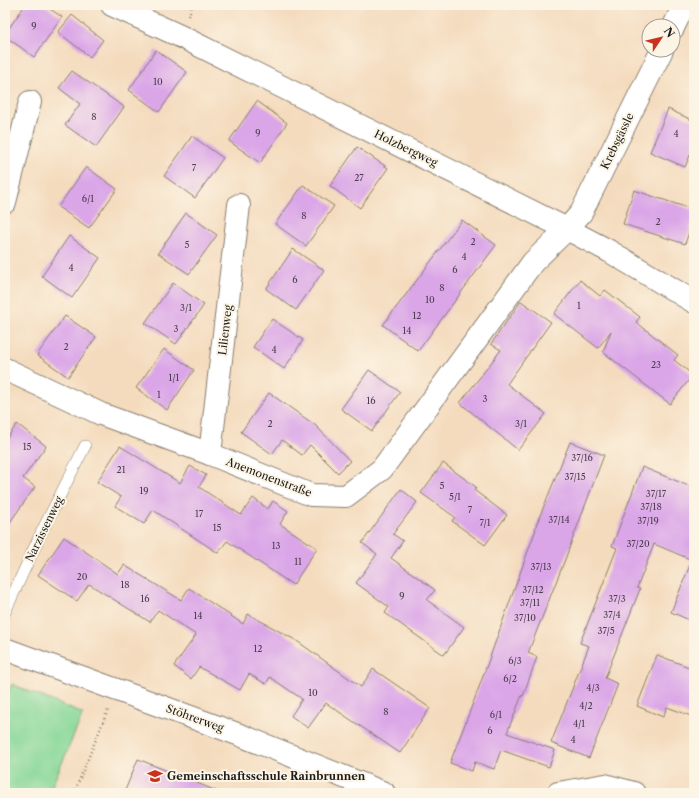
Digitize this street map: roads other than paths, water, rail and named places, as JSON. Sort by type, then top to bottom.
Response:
[{"type":"street","name":"Holzbergweg","points":[[112,5],[182,37],[567,229],[609,251],[694,302]]},
{"type":"street","points":[[678,18],[684,5]]},
{"type":"street","name":"Krebsgässle","points":[[567,229],[581,213],[658,58]]},
{"type":"street","points":[[5,202],[30,102]]},
{"type":"street","name":"Lilienweg","points":[[210,454],[239,205]]},
{"type":"street","name":"Anemonenstraße","points":[[5,369],[101,414],[210,454],[311,495],[346,496],[382,469],[533,262],[567,229]]},
{"type":"street","name":"Stöhrerweg","points":[[5,648],[240,735],[384,793]]},
{"type":"street","points":[[558,793],[605,785],[634,793]]},
{"type":"lane","name":"Narzissenweg","points":[[5,612],[42,532],[85,446]]},
{"type":"place","name":"Gemeinschaftsschule Rainbrunnen","points":[[155,776]]}]
